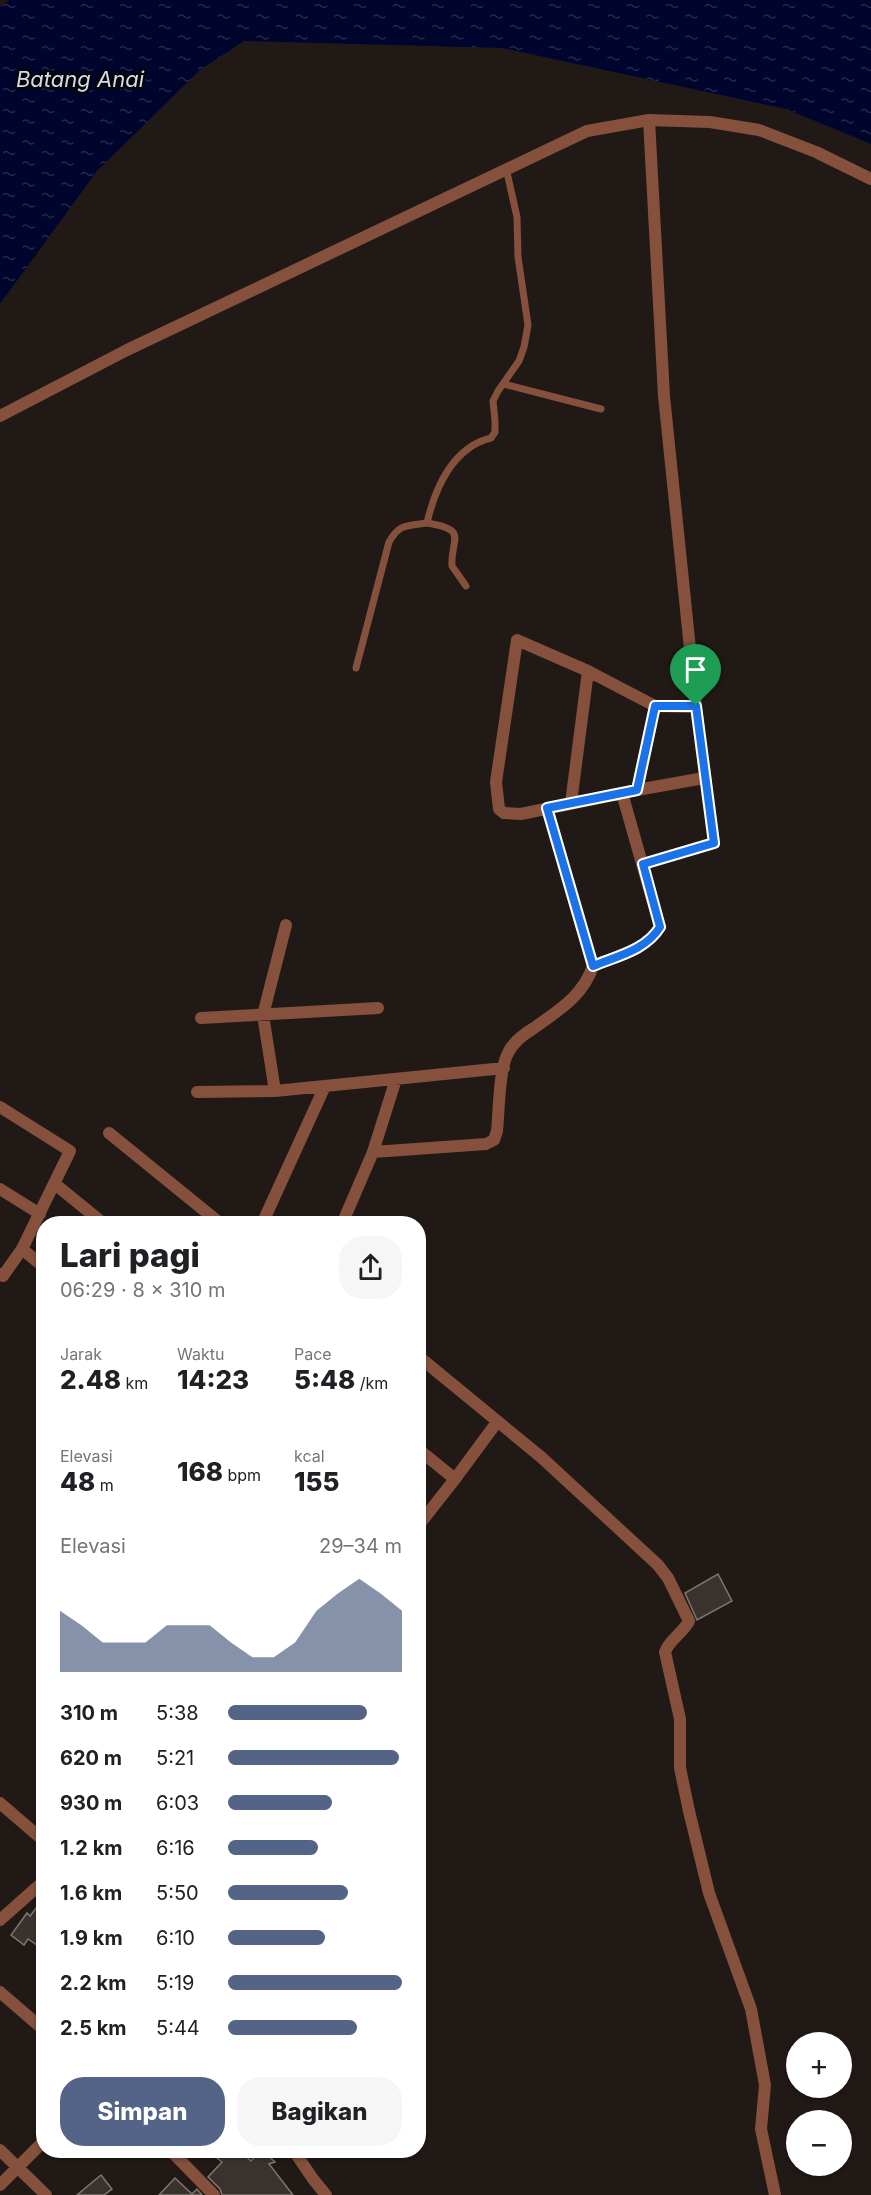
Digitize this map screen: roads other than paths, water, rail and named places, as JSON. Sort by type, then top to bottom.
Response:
[{"type":"street","points":[[643,864],[714,843],[704,778],[664,396],[649,120]]},
{"type":"street","points":[[0,416],[127,350],[587,131],[649,120],[710,122],[759,130],[816,152],[871,179]]},
{"type":"street","points":[[696,706],[655,706],[588,671],[517,640],[496,782],[499,808],[504,813],[521,814],[704,778]]},
{"type":"street","points":[[571,803],[588,671]]},
{"type":"street","points":[[637,790],[655,706]]},
{"type":"street","points":[[593,966],[642,946],[654,937],[660,927],[622,794]]},
{"type":"street","points":[[373,1152],[486,1144],[494,1140],[507,1054],[514,1043],[572,999],[588,980],[593,966],[547,808]]},
{"type":"street","points":[[275,1091],[263,1015],[286,925]]},
{"type":"street","points":[[201,1018],[378,1008]]},
{"type":"street","points":[[197,1092],[275,1091],[504,1068]]},
{"type":"street","points":[[345,1216],[373,1152],[396,1079]]},
{"type":"street","points":[[266,1216],[325,1086]]},
{"type":"street","points":[[0,1107],[70,1151],[40,1214],[0,1189]]},
{"type":"street","points":[[109,1133],[207,1216]]},
{"type":"street","points":[[55,1184],[94,1216]]},
{"type":"street","points":[[0,1274],[3,1276],[22,1249],[36,1222]]},
{"type":"street","points":[[22,1249],[36,1260]]},
{"type":"street","points":[[426,1363],[541,1457],[664,1571],[689,1622],[665,1652],[681,1728],[680,1768],[707,1886],[751,2009],[765,2085],[761,2129],[775,2195]]},
{"type":"street","points":[[426,1516],[497,1422]]},
{"type":"street","points":[[426,1455],[455,1479]]},
{"type":"street","points":[[0,1803],[36,1834]]},
{"type":"street","points":[[0,1920],[36,1888]]},
{"type":"street","points":[[0,1992],[36,2023]]},
{"type":"street","points":[[0,2185],[36,2149]]},
{"type":"street","points":[[0,2150],[46,2195]]},
{"type":"street","points":[[178,2158],[214,2195]]},
{"type":"street","points":[[299,2158],[326,2195]]},
{"type":"lane","points":[[427,524],[441,481],[454,462],[475,442],[491,438],[495,432],[493,401],[519,361],[524,347],[528,325],[518,257],[517,217],[506,168]]},
{"type":"lane","points":[[504,384],[601,409]]},
{"type":"lane","points":[[356,668],[389,542],[402,526],[427,524],[447,528],[455,536],[452,566],[466,586]]},
{"type":"water","name":"Batang Anai","points":[[9,0],[871,0],[871,144],[786,109],[502,48],[244,41],[200,70],[97,171],[0,304],[0,7]]}]
